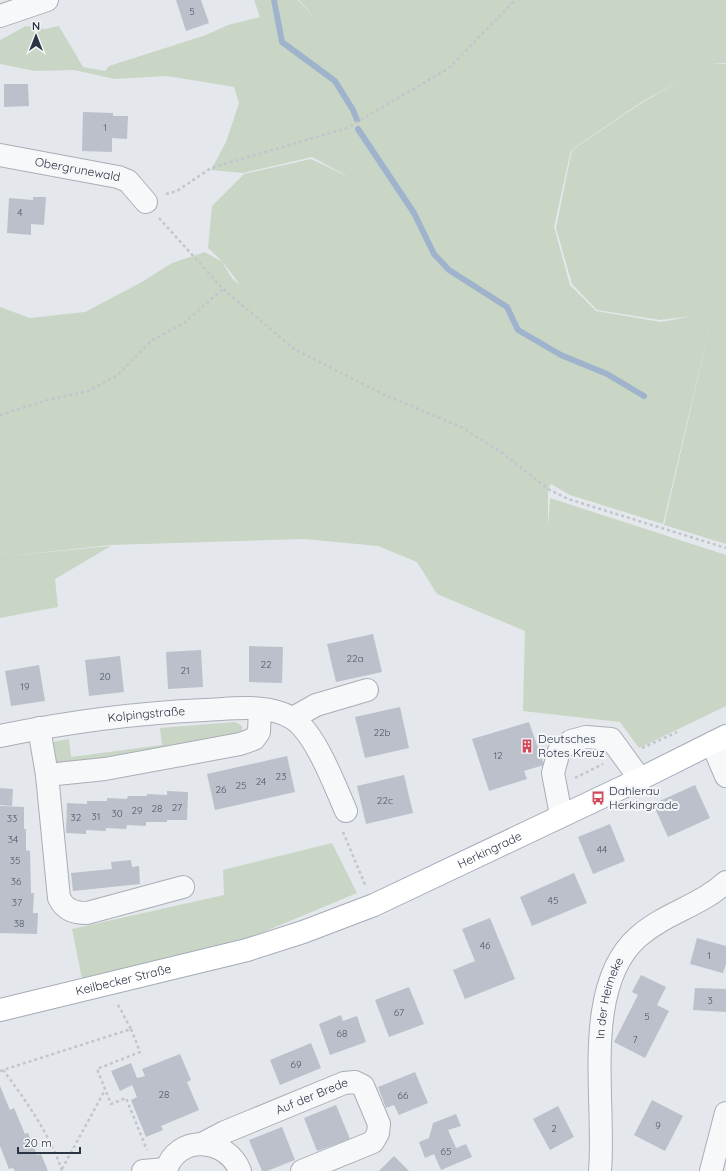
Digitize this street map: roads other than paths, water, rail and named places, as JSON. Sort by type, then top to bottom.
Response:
[{"type":"main road","name":"Herkingrade","points":[[247,950],[303,932],[374,905],[562,814],[640,779],[719,739]]},
{"type":"main road","name":"Keilbecker Straße","points":[[0,1010],[247,950]]},
{"type":"street","points":[[0,16],[47,0]]},
{"type":"street","name":"Obergrunewald","points":[[0,155],[118,177],[128,182],[146,202]]},
{"type":"street","points":[[346,811],[309,735],[293,718],[316,705],[367,690]]},
{"type":"street","name":"Kolpingstraße","points":[[0,736],[39,728],[160,712],[237,708],[260,709],[279,712],[293,718]]},
{"type":"street","points":[[47,775],[105,769],[240,744],[254,739],[259,732],[260,709]]},
{"type":"street","points":[[39,728],[47,775],[58,898],[67,910],[87,913],[183,887]]},
{"type":"street","points":[[562,814],[553,772],[559,751],[571,741],[586,737],[611,739],[640,779]]},
{"type":"street","points":[[719,739],[726,776]]},
{"type":"street","name":"In der Heimeke","points":[[600,1171],[602,1154],[602,1024],[606,995],[619,963],[627,949],[638,937],[657,922],[706,897],[726,882]]},
{"type":"street","name":"Auf der Brede","points":[[158,1170],[190,1146],[202,1144],[225,1132],[344,1083],[355,1082],[363,1086],[379,1124],[378,1133],[373,1142],[302,1171]]},
{"type":"street","points":[[711,1171],[726,1114]]},
{"type":"street","points":[[202,1144],[214,1145],[226,1151],[234,1160],[240,1171]]},
{"type":"waterway","points":[[274,0],[282,42],[335,81],[353,110],[357,120]]},
{"type":"waterway","points":[[358,129],[414,213],[434,254],[449,270],[507,307],[518,330],[561,355],[607,374],[644,396]]},
{"type":"place","name":"Deutsches Rotes Kreuz","points":[[527,746]]},
{"type":"place","name":"Dahlerau Herkingrade","points":[[598,798]]}]
